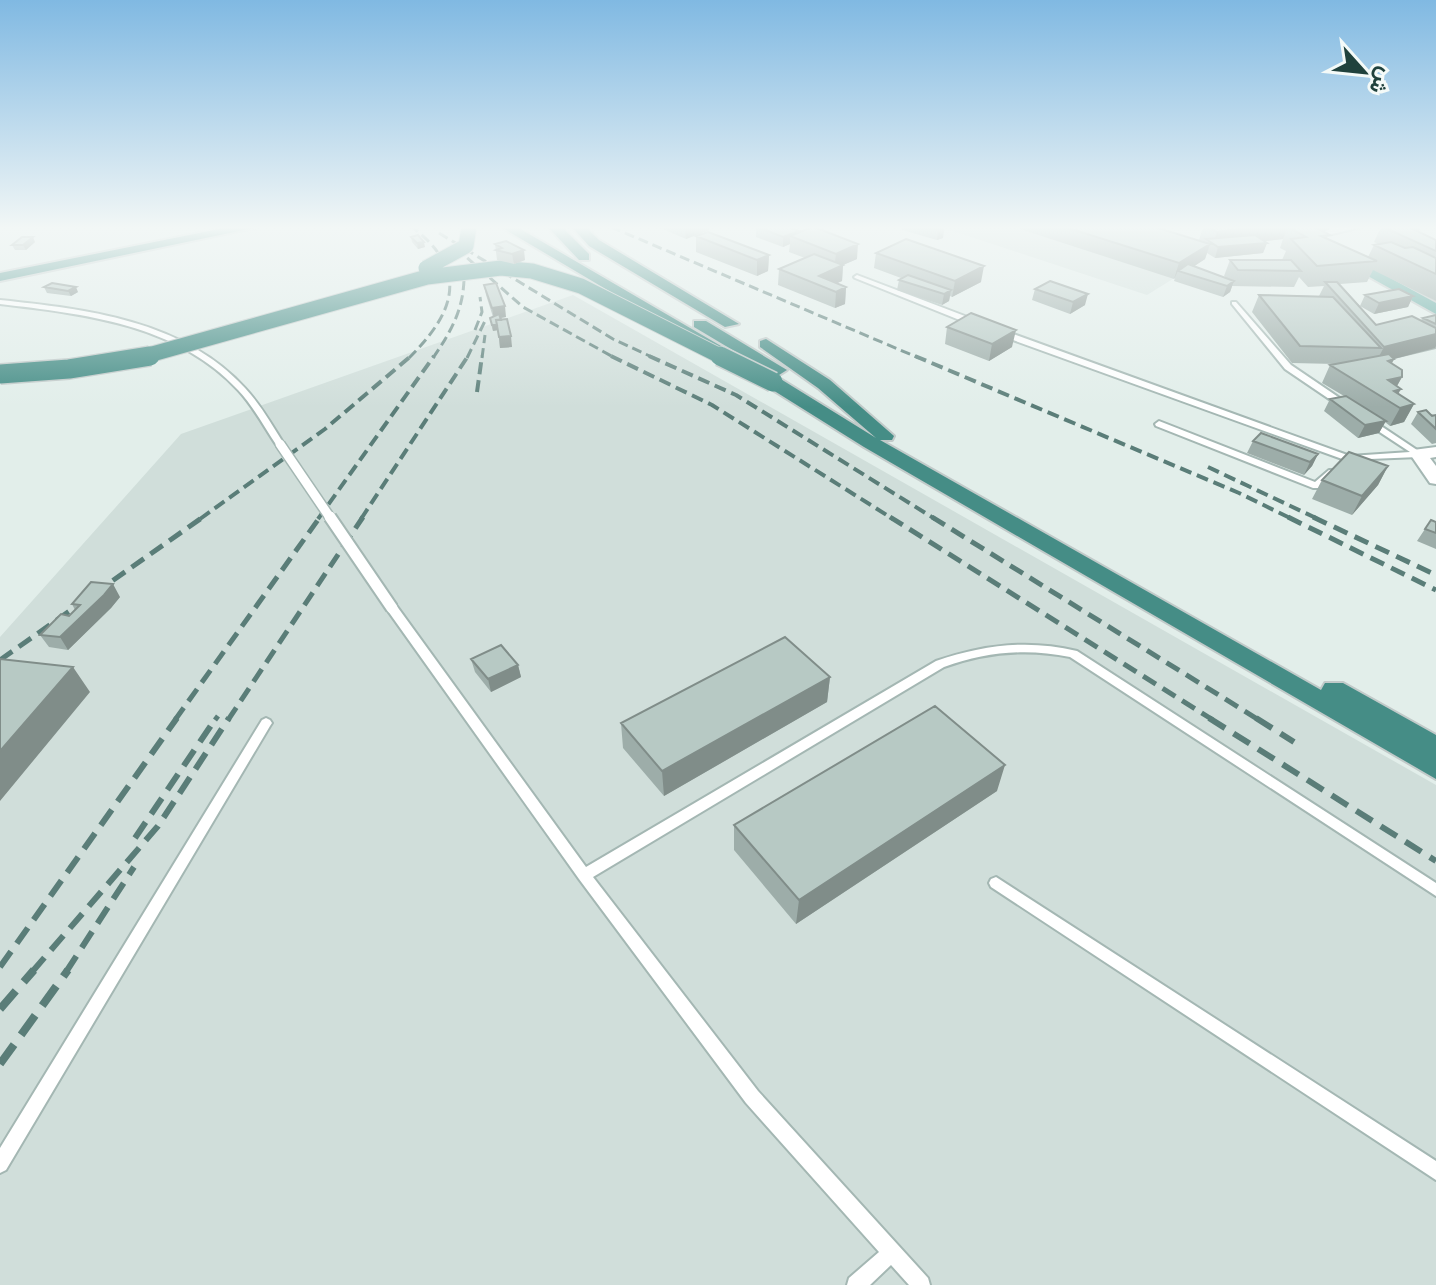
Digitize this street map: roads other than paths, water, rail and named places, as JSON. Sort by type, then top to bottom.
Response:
[{"type":"highway","points":[[0,364],[71,360],[153,346],[363,287]]},
{"type":"highway","points":[[0,374],[69,369],[160,354],[392,287]]},
{"type":"highway","points":[[583,287],[773,382]]},
{"type":"highway","points":[[610,287],[871,443],[1436,768]]},
{"type":"highway","points":[[634,287],[885,436],[1436,748]]},
{"type":"highway","points":[[668,287],[792,361],[885,436]]},
{"type":"main road","points":[[1395,287],[1436,309]]},
{"type":"street","points":[[1428,453],[1436,479]]},
{"type":"lane","points":[[883,287],[979,324]]},
{"type":"lane","points":[[1234,303],[1288,367],[1355,412]]},
{"type":"lane","points":[[0,304],[113,317],[155,329],[193,348],[240,386],[392,608],[584,875],[752,1097],[921,1285]]},
{"type":"lane","points":[[993,330],[1348,458],[1428,453]]},
{"type":"lane","points":[[1367,420],[1428,453]]},
{"type":"lane","points":[[1159,424],[1316,486],[1348,458]]},
{"type":"lane","points":[[584,875],[940,664],[976,650],[1033,646],[1073,654],[1436,890]]},
{"type":"lane","points":[[0,1164],[266,723]]},
{"type":"lane","points":[[996,883],[1436,1171]]},
{"type":"lane","points":[[856,1285],[891,1253]]},
{"type":"railway","points":[[410,356],[437,324],[450,287]]},
{"type":"railway","points":[[433,358],[456,318],[464,287]]},
{"type":"railway","points":[[500,287],[523,307],[614,358]]},
{"type":"railway","points":[[528,287],[613,339],[654,358]]},
{"type":"railway","points":[[752,287],[919,358]]},
{"type":"railway","points":[[475,330],[482,312],[480,297]]},
{"type":"railway","points":[[468,356],[485,321]]},
{"type":"railway","points":[[482,358],[485,335]]},
{"type":"railway","points":[[200,519],[325,429],[410,356]]},
{"type":"railway","points":[[318,519],[434,356]]},
{"type":"railway","points":[[361,519],[468,356]]},
{"type":"railway","points":[[477,392],[482,356]]},
{"type":"railway","points":[[649,356],[736,395],[935,519]]},
{"type":"railway","points":[[915,356],[1239,493],[1292,519]]},
{"type":"railway","points":[[614,358],[712,405],[893,519]]},
{"type":"railway","points":[[1208,467],[1318,519]]},
{"type":"railway","points":[[0,660],[203,517]]},
{"type":"railway","points":[[175,720],[320,517]]},
{"type":"railway","points":[[228,720],[363,517]]},
{"type":"railway","points":[[890,517],[1213,720]]},
{"type":"railway","points":[[932,517],[1259,720]]},
{"type":"railway","points":[[1288,517],[1436,590]]},
{"type":"railway","points":[[1313,517],[1436,575]]},
{"type":"railway","points":[[215,720],[218,716]]},
{"type":"railway","points":[[0,967],[177,718]]},
{"type":"railway","points":[[135,838],[216,718]]},
{"type":"railway","points":[[32,972],[158,826],[229,718]]},
{"type":"railway","points":[[1209,718],[1436,861]]},
{"type":"railway","points":[[1256,718],[1294,742]]},
{"type":"railway","points":[[66,972],[134,867]]},
{"type":"railway","points":[[0,1009],[34,970]]},
{"type":"railway","points":[[0,1064],[68,970]]}]
